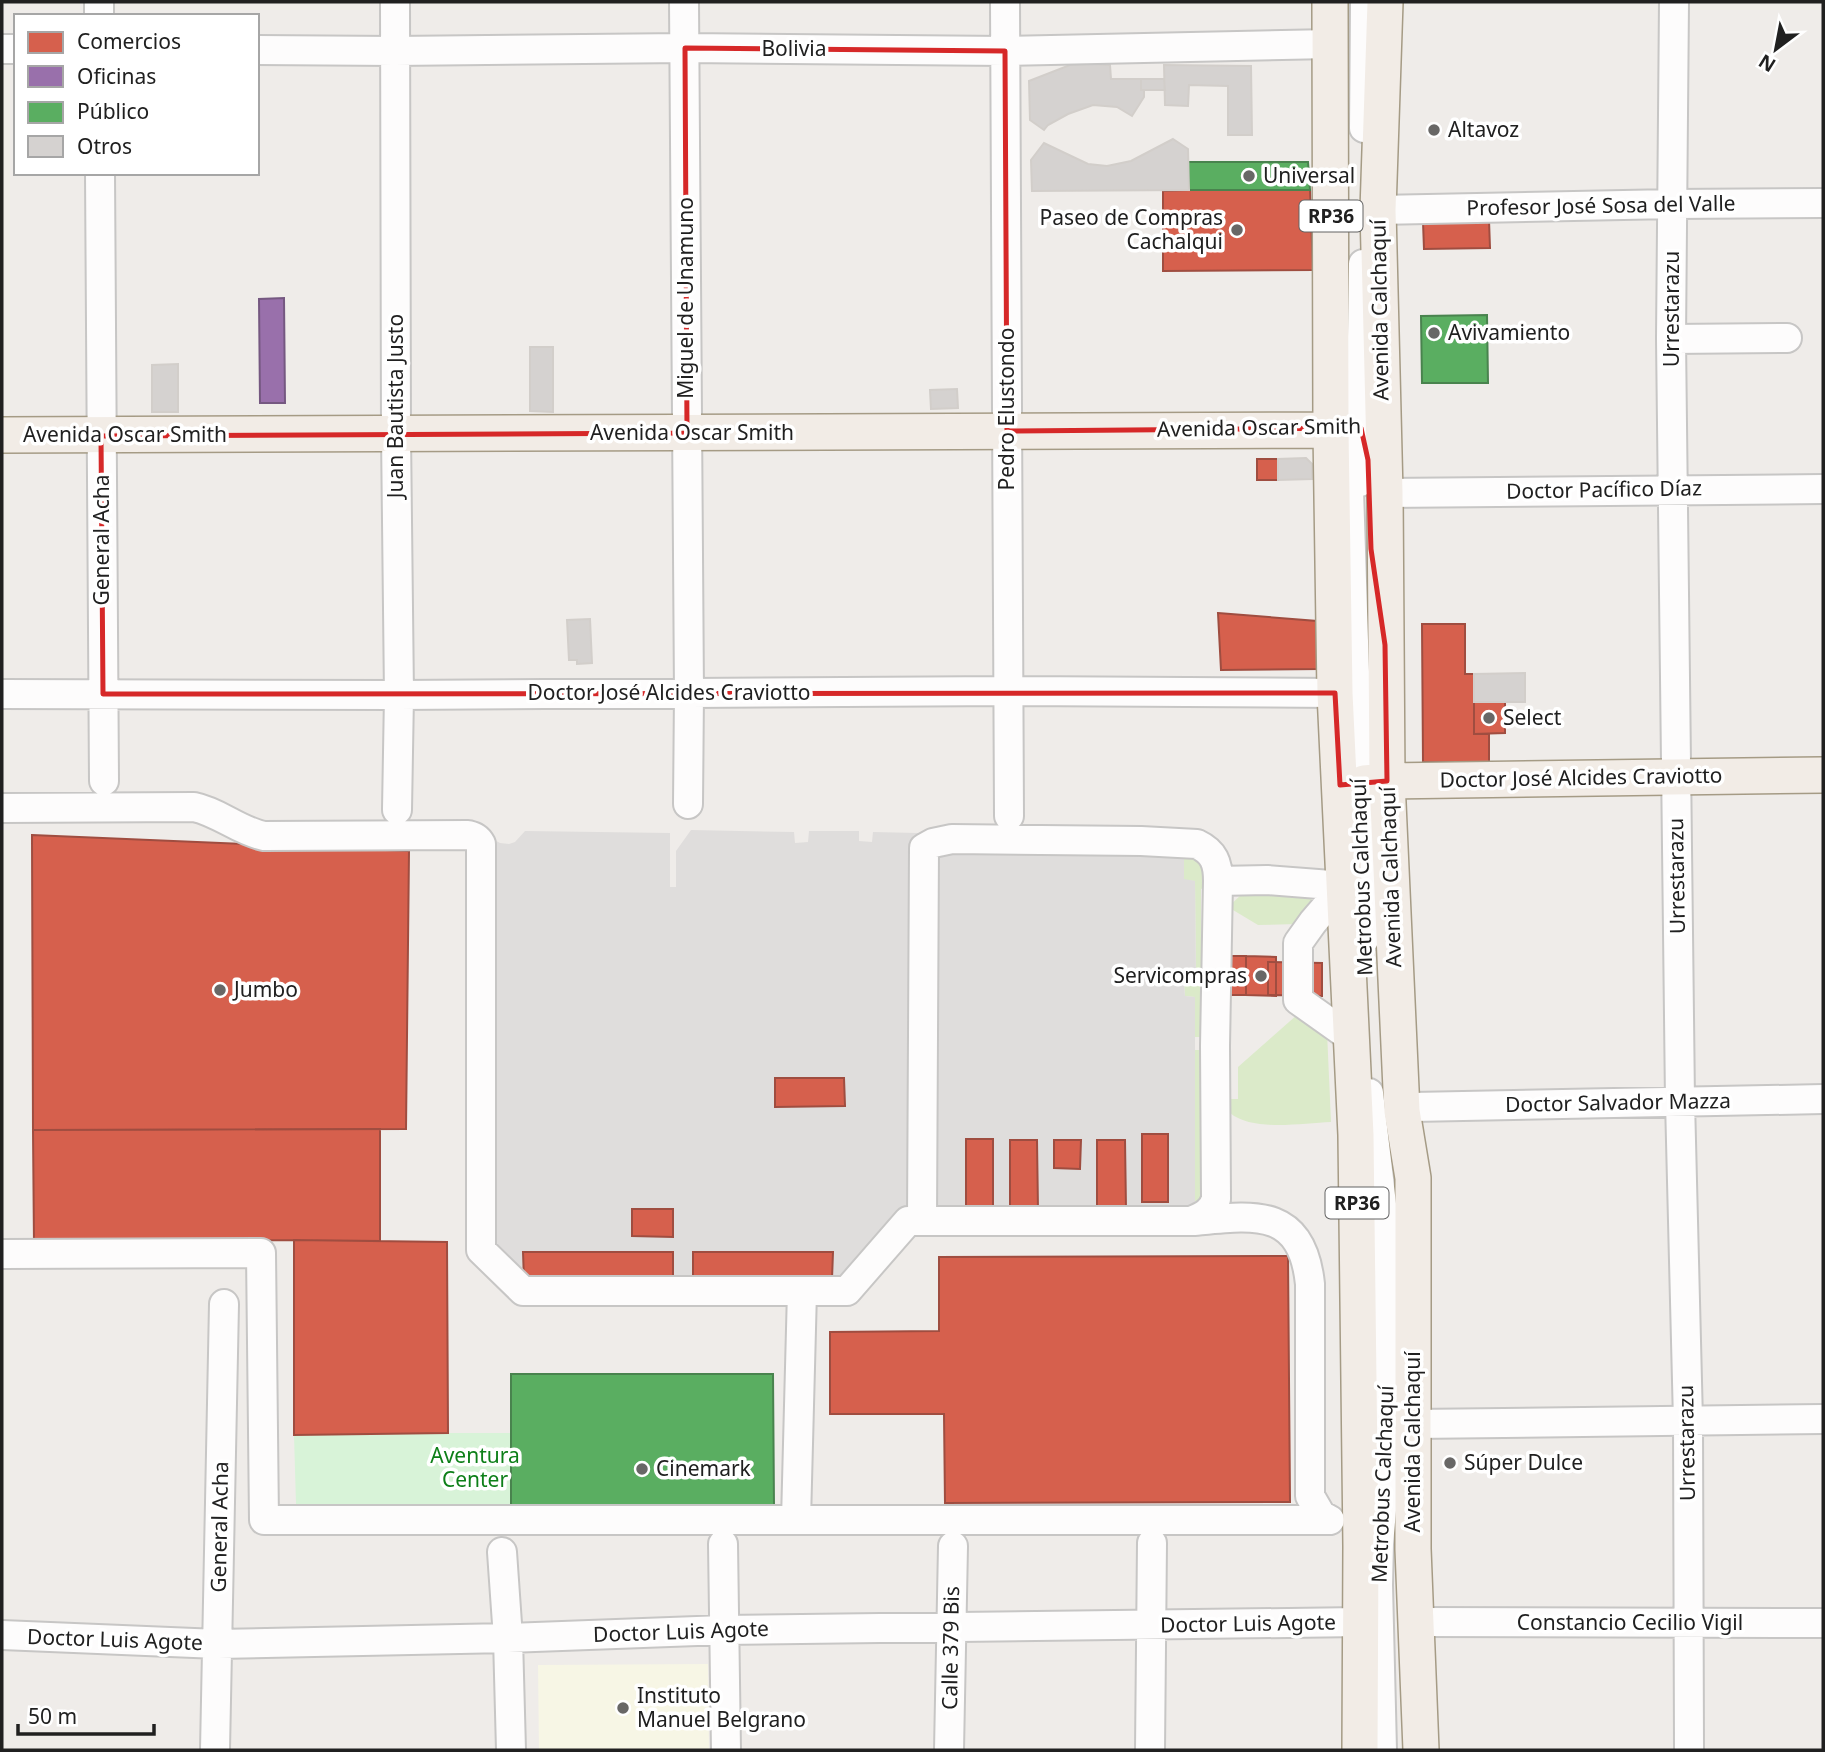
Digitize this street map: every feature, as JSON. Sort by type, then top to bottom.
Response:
[{"type":"main road","name":"Avenida Calchaquí","points":[[1330,2],[1330,44],[1356,428],[1385,493],[1385,645],[1364,783],[1369,884],[1413,1178],[1429,1424],[1413,1538],[1426,1622],[1421,1750]]},
{"type":"main road","name":"Avenida Calchaquí","points":[[1360,1750],[1357,1160],[1353,1039],[1369,884],[1364,783],[1335,693],[1356,428],[1378,210],[1385,2]]},
{"type":"main road","name":"Avenida Oscar Smith","points":[[2,435],[1356,428]]},
{"type":"main road","points":[[1356,428],[1368,460],[1371,549],[1385,645]]},
{"type":"main road","name":"Doctor José Alcides Craviotto","points":[[1364,783],[1823,775]]},
{"type":"main road","points":[[1369,884],[1400,884],[1408,897],[1422,1108],[1413,1178]]},
{"type":"street","name":"Juan Bautista Justo","points":[[395,2],[399,695],[397,810]]},
{"type":"street","name":"Miguel de Unamuno","points":[[684,2],[688,804]]},
{"type":"street","name":"Pedro Elustondo","points":[[1005,2],[1009,816]]},
{"type":"street","name":"Metrobus Calchaquí","points":[[1345,2],[1344,147],[1356,428]]},
{"type":"street","name":"Metrobus Calchaquí","points":[[1364,783],[1359,762],[1356,428],[1365,2]]},
{"type":"street","name":"Urrestarazu","points":[[1674,2],[1671,339],[1680,1101],[1688,1421],[1689,1750]]},
{"type":"street","name":"Bolivia","points":[[259,50],[685,48],[1005,51],[1330,44]]},
{"type":"street","name":"General Acha","points":[[100,175],[104,781]]},
{"type":"street","name":"Profesor José Sosa del Valle","points":[[1378,210],[1823,203]]},
{"type":"street","points":[[1671,339],[1787,338]]},
{"type":"street","name":"Doctor Pacífico Díaz","points":[[1385,493],[1823,489]]},
{"type":"street","name":"Doctor José Alcides Craviotto","points":[[2,694],[399,695],[1008,691],[1335,693]]},
{"type":"street","points":[[2,808],[194,807],[213,812],[247,831],[264,836],[468,835],[479,840],[481,1250],[523,1291],[847,1291],[908,1221],[1191,1221],[1256,1217],[1276,1223],[1294,1236],[1308,1268],[1310,1496],[1321,1515],[1330,1520],[264,1520],[261,1254],[2,1254]]},
{"type":"street","points":[[922,1220],[924,848],[951,839],[1197,844],[1213,856],[1218,881],[1216,1199],[1209,1212],[1191,1221]]},
{"type":"street","points":[[1218,881],[1369,884]]},
{"type":"street","name":"Metrobus Calchaquí","points":[[1369,884],[1370,1105],[1385,1230],[1388,1443],[1378,1585],[1382,1750]]},
{"type":"street","name":"Metrobus Calchaquí","points":[[1369,884],[1396,1181],[1398,1445],[1392,1542],[1396,1750]]},
{"type":"street","points":[[1353,1039],[1298,1000],[1298,943],[1313,922],[1369,884]]},
{"type":"street","name":"Doctor Salvador Mazza","points":[[1422,1108],[1823,1099]]},
{"type":"street","points":[[796,1520],[802,1291]]},
{"type":"street","name":"General Acha","points":[[215,1750],[224,1304]]},
{"type":"street","points":[[1429,1424],[1823,1419]]},
{"type":"street","points":[[1150,1750],[1152,1543]]},
{"type":"street","points":[[723,1544],[726,1750]]},
{"type":"street","name":"Calle 379 Bis","points":[[949,1750],[953,1546]]},
{"type":"street","points":[[502,1552],[511,1750]]},
{"type":"street","name":"Doctor Luis Agote","points":[[2,1635],[218,1644],[724,1630],[1361,1622]]},
{"type":"street","name":"Constancio Cecilio Vigil","points":[[1426,1622],[1823,1623]]},
{"type":"highlighted area","points":[[685,48],[1005,51],[1007,431],[1361,428],[1368,460],[1371,549],[1385,645],[1387,781],[1340,785],[1335,693],[103,694],[101,436],[687,433]]},
{"type":"shaded area","points":[[691,830],[794,832],[795,843],[808,842],[809,831],[859,831],[859,841],[872,842],[873,832],[918,833],[918,842],[940,855],[1184,854],[1184,879],[1195,881],[1196,983],[1184,984],[1185,996],[1195,997],[1195,1208],[905,1211],[838,1279],[520,1280],[495,1257],[491,838],[509,844],[515,842],[525,831],[670,833],[670,887],[676,887],[676,851]]},
{"type":"shaded area","name":"Instituto Manuel Belgrano","points":[[708,1664],[709,1750],[539,1750],[538,1665]]},
{"type":"green space","points":[[1183,852],[1202,861],[1211,885],[1201,889],[1201,1037],[1194,1037],[1195,997],[1185,996],[1184,983],[1196,982],[1195,881],[1184,880]]},
{"type":"green space","points":[[1315,893],[1298,924],[1258,925],[1228,907],[1241,895]]},
{"type":"green space","points":[[1298,1014],[1327,1032],[1331,1122],[1292,1125],[1251,1123],[1230,1113],[1228,1099],[1238,1099],[1238,1067]]},
{"type":"green space","points":[[1194,1050],[1200,1050],[1201,1201],[1195,1201]]},
{"type":"green space","name":"Aventura Center","points":[[511,1433],[511,1506],[296,1504],[294,1435]]},
{"type":"building: Comercios","name":"Paseo de Compras Cachalqui","points":[[1310,190],[1313,270],[1163,271],[1163,191]]},
{"type":"building: Comercios","points":[[1489,220],[1490,248],[1424,249],[1423,222]]},
{"type":"building: Comercios","points":[[1257,459],[1278,459],[1278,480],[1257,480]]},
{"type":"building: Comercios","points":[[1218,613],[1317,621],[1320,669],[1221,670]]},
{"type":"building: Comercios","points":[[1422,624],[1465,624],[1465,674],[1474,674],[1474,734],[1489,734],[1489,762],[1423,762]]},
{"type":"building: Comercios","name":"Select","points":[[1474,702],[1505,702],[1505,733],[1474,734]]},
{"type":"building: Comercios","name":"Jumbo","points":[[32,835],[409,851],[406,1129],[33,1130]]},
{"type":"building: Comercios","points":[[1229,956],[1246,956],[1246,995],[1229,995]]},
{"type":"building: Comercios","name":"Servicompras","points":[[1246,956],[1276,957],[1276,996],[1246,995]]},
{"type":"building: Comercios","points":[[1268,962],[1322,963],[1322,996],[1268,995]]},
{"type":"building: Comercios","points":[[775,1078],[844,1078],[845,1106],[775,1107]]},
{"type":"building: Comercios","points":[[380,1129],[380,1241],[34,1244],[33,1130]]},
{"type":"building: Comercios","points":[[1142,1134],[1168,1134],[1168,1202],[1142,1202]]},
{"type":"building: Comercios","points":[[966,1139],[993,1139],[993,1210],[966,1210]]},
{"type":"building: Comercios","points":[[1010,1140],[1037,1140],[1038,1210],[1010,1210]]},
{"type":"building: Comercios","points":[[1054,1140],[1081,1140],[1080,1169],[1054,1168]]},
{"type":"building: Comercios","points":[[1097,1140],[1125,1140],[1126,1209],[1097,1209]]},
{"type":"building: Comercios","points":[[632,1209],[673,1209],[673,1237],[632,1236]]},
{"type":"building: Comercios","points":[[294,1240],[447,1242],[448,1433],[294,1435]]},
{"type":"building: Comercios","points":[[523,1252],[673,1252],[673,1280],[524,1280]]},
{"type":"building: Comercios","points":[[693,1252],[833,1252],[832,1279],[693,1280]]},
{"type":"building: Comercios","points":[[1288,1256],[1290,1502],[945,1503],[944,1414],[830,1414],[830,1332],[939,1331],[939,1257]]},
{"type":"building: Oficinas","points":[[284,298],[285,403],[260,403],[259,299]]},
{"type":"building: Público","name":"Universal","points":[[1188,162],[1308,162],[1310,190],[1189,190]]},
{"type":"building: Público","points":[[1487,315],[1488,383],[1422,383],[1421,316]]},
{"type":"building: Público","name":"Cinemark","points":[[511,1374],[773,1374],[774,1506],[511,1506]]},
{"type":"building: Otros","points":[[1070,65],[1110,65],[1111,79],[1141,79],[1144,97],[1132,116],[1117,107],[1093,105],[1068,114],[1044,130],[1030,120],[1029,81]]},
{"type":"building: Otros","points":[[1164,65],[1251,66],[1252,135],[1228,135],[1228,86],[1189,85],[1188,106],[1165,105]]},
{"type":"building: Otros","points":[[1141,79],[1164,79],[1165,90],[1141,90]]},
{"type":"building: Otros","points":[[1173,139],[1188,149],[1189,190],[1032,191],[1031,160],[1044,143],[1088,164],[1107,166],[1131,161]]},
{"type":"building: Otros","points":[[530,347],[553,347],[553,412],[530,411]]},
{"type":"building: Otros","points":[[178,364],[178,412],[152,412],[152,365]]},
{"type":"building: Otros","points":[[957,389],[958,408],[931,409],[930,390]]},
{"type":"building: Otros","points":[[1306,458],[1312,464],[1312,479],[1278,480],[1278,459]]},
{"type":"building: Otros","points":[[590,619],[592,663],[577,664],[577,660],[569,660],[567,620]]},
{"type":"building: Otros","points":[[1525,673],[1525,702],[1474,702],[1474,674]]},
{"type":"place","name":"Altavoz","points":[[1434,130]]},
{"type":"place","name":"Universal","points":[[1249,176]]},
{"type":"place","name":"Paseo de Compras Cachalqui","points":[[1237,230]]},
{"type":"place","name":"Avivamiento","points":[[1434,333]]},
{"type":"place","name":"Select","points":[[1489,718]]},
{"type":"place","name":"Servicompras","points":[[1261,976]]},
{"type":"place","name":"Jumbo","points":[[220,990]]},
{"type":"place","name":"Súper Dulce","points":[[1450,1463]]},
{"type":"place","name":"Cinemark","points":[[642,1469]]},
{"type":"place","name":"Instituto Manuel Belgrano","points":[[623,1708]]}]
